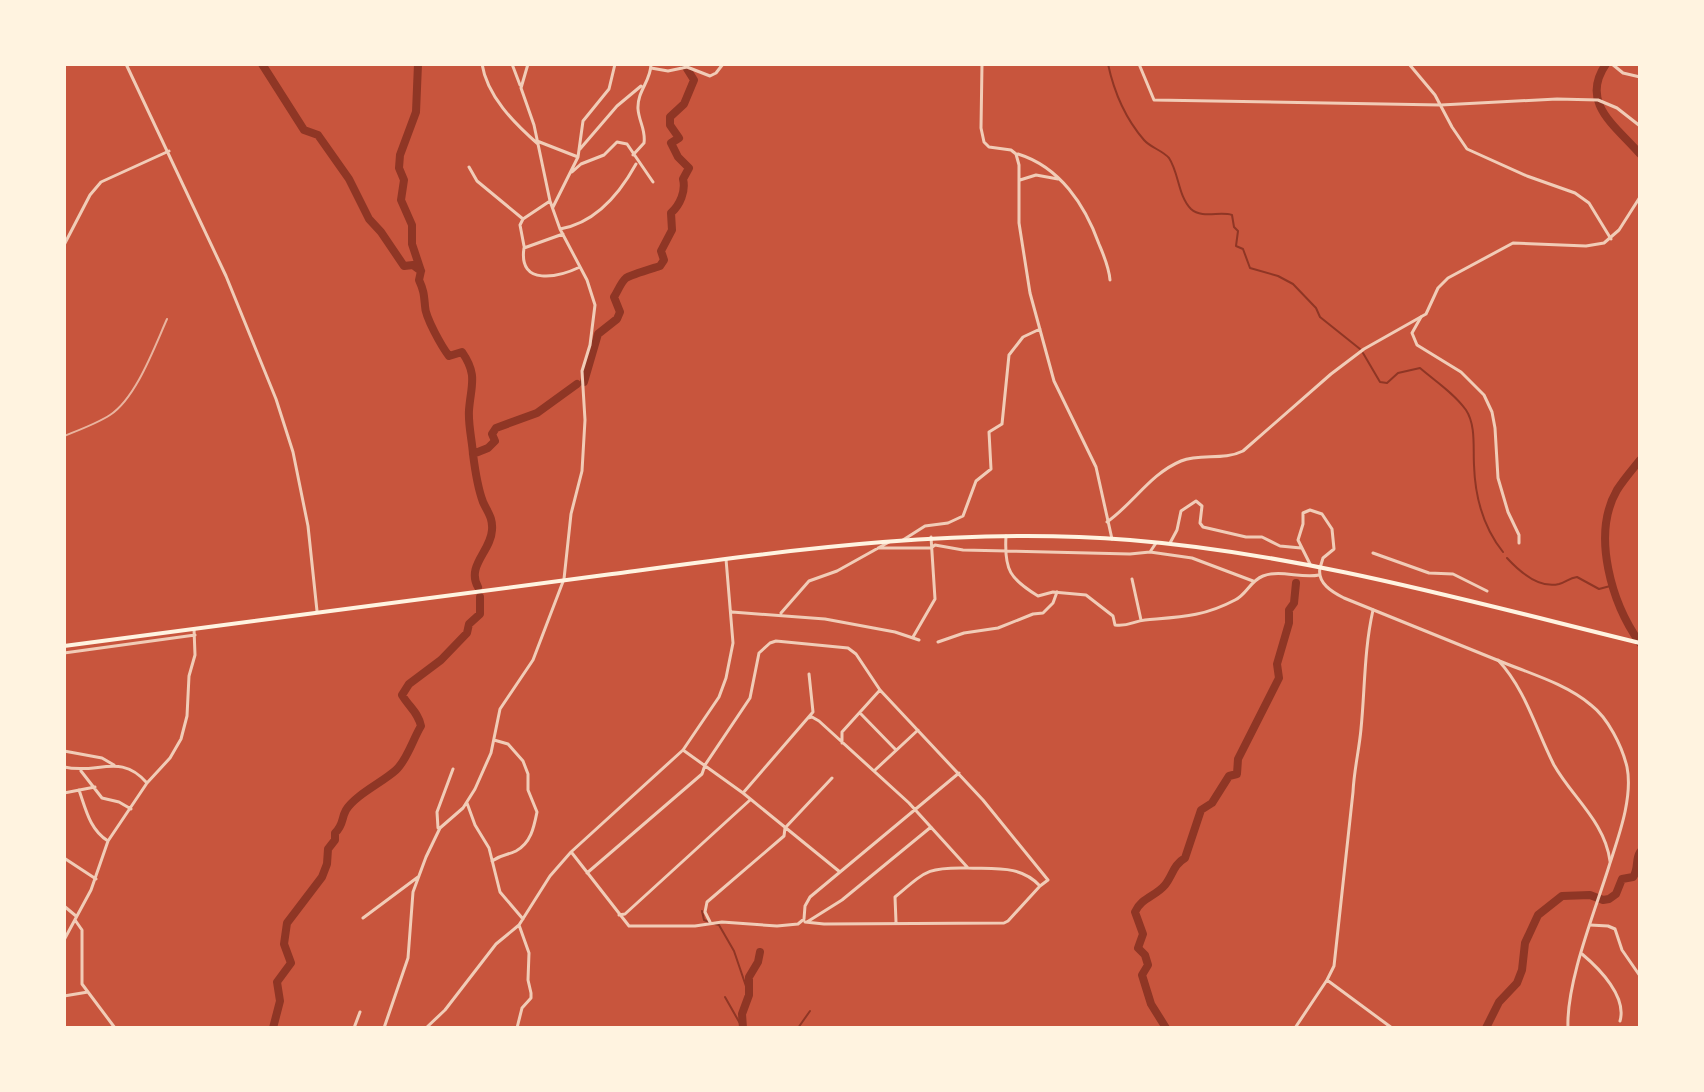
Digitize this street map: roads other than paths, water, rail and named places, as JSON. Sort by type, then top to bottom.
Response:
[{"type":"highway","points":[[64,646],[194,632],[726,559],[931,537],[1006,536],[1170,544],[1311,566],[1640,643]]},
{"type":"street","points":[[126,64],[242,312],[276,399],[293,452],[308,526],[318,613]]},
{"type":"street","points":[[482,64],[485,80],[499,102],[538,142],[578,157]]},
{"type":"street","points":[[384,1028],[408,958],[413,892],[418,877],[438,832],[467,803],[488,760],[500,709],[533,660],[564,579],[571,514],[582,471],[585,420],[582,371],[595,313],[593,295],[552,209],[538,142],[512,64]]},
{"type":"street","points":[[521,88],[528,64]]},
{"type":"street","points":[[552,209],[578,157],[583,121],[609,89],[615,64]]},
{"type":"street","points":[[633,155],[644,143],[644,127],[638,109],[642,86],[651,66],[668,71],[687,67],[710,76],[723,64]]},
{"type":"street","points":[[982,64],[981,128],[984,142],[989,147],[1007,149],[1030,158],[1060,179],[1076,195],[1096,233],[1110,280]]},
{"type":"street","points":[[1139,64],[1154,100],[1441,105],[1557,99],[1604,101],[1640,126]]},
{"type":"street","points":[[1409,64],[1441,105],[1467,149],[1575,193],[1589,203],[1611,239]]},
{"type":"street","points":[[1612,64],[1623,73],[1640,77]]},
{"type":"street","points":[[580,149],[617,106],[642,86]]},
{"type":"street","points":[[571,172],[581,164],[604,155],[617,142],[627,144],[637,163],[653,182]]},
{"type":"street","points":[[64,245],[90,195],[101,182],[169,151]]},
{"type":"street","points":[[1016,154],[1020,180],[1020,231],[1027,283],[1054,381],[1096,467],[1112,539]]},
{"type":"street","points":[[560,229],[576,225],[602,209],[618,193],[637,163]]},
{"type":"street","points":[[469,167],[477,181],[523,219]]},
{"type":"street","points":[[1020,180],[1036,175],[1060,179]]},
{"type":"street","points":[[1519,543],[1519,535],[1498,478],[1495,428],[1489,405],[1475,384],[1417,345],[1412,333],[1431,307],[1441,283],[1508,244],[1596,245],[1611,239],[1640,197]]},
{"type":"street","points":[[550,201],[523,219],[520,225],[522,251],[528,269],[543,277],[564,275],[580,267]]},
{"type":"street","points":[[524,248],[563,234]]},
{"type":"street","points":[[1107,522],[1148,483],[1177,463],[1229,456],[1243,451],[1364,349],[1421,317]]},
{"type":"street","points":[[903,540],[925,526],[954,521],[966,512],[976,481],[991,469],[989,432],[1002,424],[1009,355],[1023,337],[1041,329]]},
{"type":"street","points":[[1170,544],[1181,511],[1196,501],[1202,506],[1200,523],[1203,527],[1246,537],[1262,537],[1280,546],[1301,548]]},
{"type":"street","points":[[1311,566],[1298,540],[1303,513],[1310,510],[1322,514],[1332,529],[1335,544],[1323,558],[1319,575]]},
{"type":"street","points":[[1006,536],[1007,567],[1022,587],[1038,596],[1057,592],[1086,595],[1113,616],[1115,625],[1129,626],[1141,620],[1172,620],[1198,615],[1238,599],[1254,581],[1271,574],[1319,575],[1335,593],[1558,685],[1584,700],[1601,715],[1613,734],[1626,764],[1628,780],[1610,864],[1569,1005],[1568,1028]]},
{"type":"street","points":[[913,637],[935,599],[931,537]]},
{"type":"street","points":[[780,614],[809,581],[837,571],[892,541]]},
{"type":"street","points":[[1150,552],[1156,543]]},
{"type":"street","points":[[878,548],[931,548],[935,545],[953,549],[1005,551],[1150,552],[1192,558],[1254,581]]},
{"type":"street","points":[[1373,553],[1429,573],[1453,574],[1487,591]]},
{"type":"street","points":[[426,1028],[445,1010],[496,944],[519,925],[550,876],[571,852],[683,750],[719,697],[733,643],[726,559]]},
{"type":"street","points":[[1132,579],[1141,620]]},
{"type":"street","points":[[938,642],[1043,613],[1053,603],[1057,592]]},
{"type":"street","points":[[1295,1028],[1327,980],[1336,952],[1354,765],[1361,728],[1364,652],[1373,610]]},
{"type":"street","points":[[732,612],[825,619],[919,640]]},
{"type":"street","points":[[64,653],[194,632],[187,716],[181,739],[108,841],[96,879],[64,940]]},
{"type":"street","points":[[587,873],[702,774],[744,709],[752,689],[759,653],[770,643],[848,648],[856,654],[880,690],[959,773],[1048,880],[1006,923],[805,922]]},
{"type":"street","points":[[1498,660],[1516,683],[1558,771],[1582,802],[1604,839],[1610,864]]},
{"type":"street","points":[[809,674],[819,721]]},
{"type":"street","points":[[842,743],[842,732],[880,690]]},
{"type":"street","points":[[743,793],[808,718],[814,706]]},
{"type":"street","points":[[860,713],[896,750]]},
{"type":"street","points":[[808,718],[819,721],[915,809],[968,868]]},
{"type":"street","points":[[873,771],[918,730]]},
{"type":"street","points":[[829,731],[842,732]]},
{"type":"street","points":[[492,861],[527,844],[537,812],[528,790],[528,774],[523,761],[508,744],[494,740]]},
{"type":"street","points":[[683,750],[743,793],[840,872]]},
{"type":"street","points":[[64,751],[102,758],[114,765],[132,769],[147,783]]},
{"type":"street","points":[[64,767],[81,771],[114,765]]},
{"type":"street","points":[[438,832],[437,812],[453,769]]},
{"type":"street","points":[[81,771],[102,798],[131,809]]},
{"type":"street","points":[[805,922],[807,901],[959,773]]},
{"type":"street","points":[[712,923],[706,918],[707,902],[784,836],[785,828],[832,778]]},
{"type":"street","points":[[64,793],[95,787]]},
{"type":"street","points":[[79,790],[93,828],[108,841]]},
{"type":"street","points":[[619,915],[625,914],[750,800]]},
{"type":"street","points":[[467,803],[475,825],[489,848],[500,892],[523,919]]},
{"type":"street","points":[[571,852],[629,926],[712,923],[777,926],[805,922],[842,900],[931,827]]},
{"type":"street","points":[[65,858],[96,879]]},
{"type":"street","points":[[896,924],[895,897],[926,871],[940,867],[1013,869],[1029,874],[1040,886]]},
{"type":"street","points":[[363,918],[418,877]]},
{"type":"street","points":[[64,906],[82,930],[81,980],[115,1028]]},
{"type":"street","points":[[516,1028],[531,993],[529,953],[519,925]]},
{"type":"street","points":[[1590,925],[1615,929],[1622,950],[1640,976]]},
{"type":"street","points":[[1582,954],[1611,987],[1621,1006],[1620,1021]]},
{"type":"street","points":[[1327,980],[1392,1028]]},
{"type":"street","points":[[64,996],[88,992]]},
{"type":"street","points":[[354,1028],[360,1012]]},
{"type":"waterway","points":[[262,64],[304,130],[318,135],[349,179],[369,219],[404,266],[413,265],[421,271]]},
{"type":"waterway","points":[[418,64],[416,112],[400,155],[399,168],[404,180],[401,200],[412,225],[412,244],[421,271],[419,280],[428,317],[449,356],[462,352],[472,374],[469,415],[474,460],[479,490],[492,526],[491,538],[475,572],[478,587]]},
{"type":"waterway","points":[[584,382],[598,334],[617,319],[620,312],[614,297],[623,282],[628,277],[660,266],[664,260],[661,251],[672,230],[671,213],[682,198],[683,179],[689,168],[678,157],[671,143],[679,138],[670,125],[670,117],[684,104],[694,80],[684,64]]},
{"type":"waterway","points":[[1108,64],[1126,114],[1144,140],[1169,158],[1183,198],[1191,209],[1200,214],[1232,215],[1238,231],[1236,246],[1243,249],[1250,268],[1293,284],[1316,308],[1320,317],[1360,349]]},
{"type":"waterway","points":[[1606,64],[1599,78],[1599,102],[1612,124],[1640,154]]},
{"type":"waterway","points":[[1363,353],[1380,382],[1387,383],[1398,373],[1420,368],[1466,410],[1473,430],[1478,500],[1485,522],[1503,552]]},
{"type":"waterway","points":[[473,454],[488,448],[495,441],[492,434],[496,428],[537,413],[577,384]]},
{"type":"waterway","points":[[1640,460],[1617,490],[1609,508],[1605,548],[1608,569],[1621,609],[1640,643]]},
{"type":"waterway","points":[[1507,558],[1523,573],[1544,584],[1559,584],[1577,577],[1599,589],[1614,585]]},
{"type":"waterway","points":[[1166,1028],[1151,1004],[1142,975],[1148,965],[1145,955],[1138,948],[1143,934],[1135,912],[1141,903],[1165,885],[1185,858],[1201,810],[1212,803],[1229,776],[1237,774],[1238,759],[1279,678],[1277,664],[1289,623],[1289,610],[1294,603],[1296,583]]},
{"type":"waterway","points":[[273,1028],[280,1001],[277,982],[291,963],[284,944],[287,923],[322,877],[328,849],[335,840],[335,833],[346,810],[403,761],[421,726],[416,713],[402,695],[409,684],[441,660],[467,633],[469,624],[480,614],[480,597]]},
{"type":"waterway","points":[[1486,1028],[1499,1002],[1517,983],[1525,943],[1538,915],[1562,896],[1590,895],[1609,899],[1616,894],[1622,879],[1633,877],[1640,852]]},
{"type":"waterway","points":[[702,911],[704,920],[709,922]]},
{"type":"waterway","points":[[715,924],[719,925],[734,951],[749,995]]},
{"type":"waterway","points":[[743,1028],[742,1014],[749,995],[749,977],[760,952]]},
{"type":"waterway","points":[[725,997],[742,1027]]},
{"type":"waterway","points":[[798,1028],[810,1011]]},
{"type":"railway","points":[[64,436],[110,415],[128,397],[167,319]]}]
